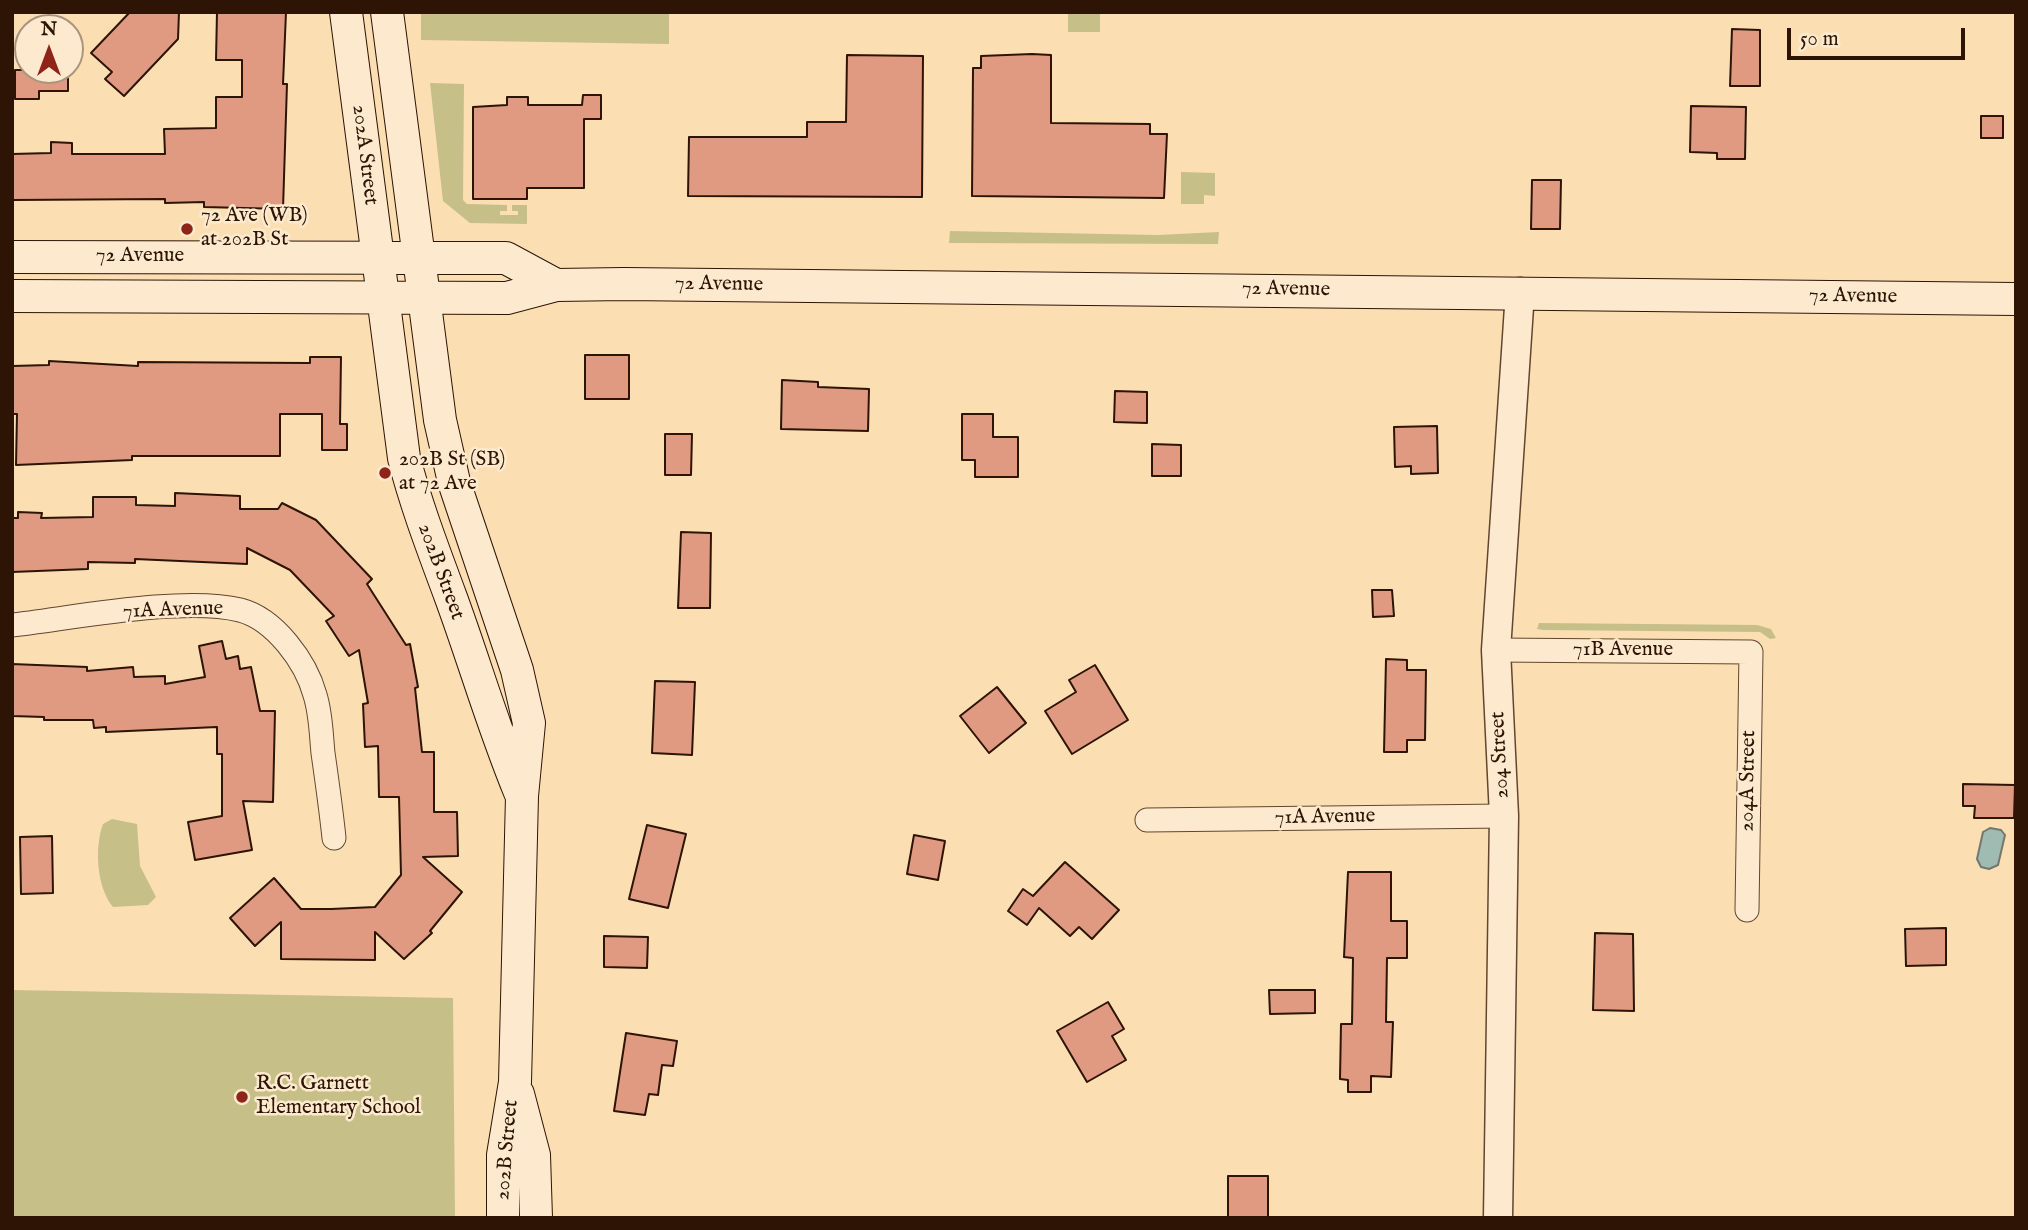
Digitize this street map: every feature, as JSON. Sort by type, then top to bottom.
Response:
[{"type":"main road","name":"202A Street","points":[[346,12],[382,299]]},
{"type":"main road","name":"202A Street","points":[[387,12],[425,298]]},
{"type":"main road","name":"72 Avenue","points":[[12,257],[506,258],[556,285]]},
{"type":"main road","name":"72 Avenue","points":[[12,296],[507,298],[556,285],[1520,292],[2016,299]]},
{"type":"main road","name":"202B Street","points":[[425,298],[440,420],[454,482],[517,670],[529,723],[522,796],[515,1082],[503,1155],[503,1218]]},
{"type":"main road","name":"202B Street","points":[[382,299],[394,405],[415,503],[450,594],[491,723],[522,796]]},
{"type":"main road","name":"202B Street","points":[[515,1082],[534,1155],[536,1218]]},
{"type":"street","name":"204 Street","points":[[1498,1218],[1504,816],[1496,650],[1520,292]]},
{"type":"street","name":"71A Avenue","points":[[12,625],[152,608],[203,607],[242,610],[275,629],[298,660],[315,693],[321,722],[334,838]]},
{"type":"street","name":"71B Avenue","points":[[1496,650],[1751,652]]},
{"type":"street","name":"204A Street","points":[[1747,910],[1751,652]]},
{"type":"street","name":"71A Avenue","points":[[1147,820],[1504,816]]},
{"type":"shaded area","points":[[421,12],[669,12],[669,44],[421,40]]},
{"type":"shaded area","points":[[1068,12],[1100,12],[1100,32],[1068,32]]},
{"type":"shaded area","points":[[430,83],[464,84],[463,200],[467,204],[507,205],[507,211],[500,211],[500,215],[518,215],[518,211],[512,211],[512,205],[527,205],[527,224],[470,223],[443,201]]},
{"type":"shaded area","points":[[1181,172],[1215,173],[1215,196],[1204,195],[1204,204],[1181,204]]},
{"type":"shaded area","points":[[950,231],[1158,235],[1219,232],[1218,244],[949,243]]},
{"type":"shaded area","points":[[1539,623],[1757,625],[1771,629],[1776,638],[1770,639],[1760,632],[1543,630],[1537,629]]},
{"type":"shaded area","points":[[112,819],[137,824],[140,866],[156,897],[148,905],[113,907],[103,889],[98,856],[100,834],[103,824]]},
{"type":"shaded area","name":"R.C. Garnett Elementary School","points":[[12,990],[453,998],[455,1218],[12,1218]]},
{"type":"water","points":[[1990,828],[2001,830],[2005,835],[1998,865],[1989,869],[1981,867],[1977,859],[1983,832]]},
{"type":"building","points":[[130,12],[179,12],[178,39],[124,96],[105,79],[112,72],[91,53]]},
{"type":"building","points":[[217,12],[286,12],[283,209],[204,207],[204,202],[165,203],[165,199],[12,200],[12,154],[51,153],[51,142],[72,143],[72,154],[165,154],[164,129],[216,128],[216,97],[242,97],[242,60],[216,60]]},
{"type":"building","points":[[1732,29],[1760,30],[1760,86],[1730,86]]},
{"type":"building","points":[[847,55],[923,56],[922,197],[688,196],[689,137],[807,137],[807,122],[846,122]]},
{"type":"building","points":[[1051,55],[1051,123],[1150,124],[1150,134],[1167,134],[1164,198],[972,196],[973,68],[981,68],[981,56]]},
{"type":"building","points":[[15,84],[68,84],[68,91],[39,91],[39,99],[15,99]]},
{"type":"building","points":[[583,95],[601,95],[601,119],[584,119],[584,188],[527,188],[527,199],[473,199],[473,107],[507,105],[507,97],[528,97],[528,105],[582,105]]},
{"type":"building","points":[[1691,106],[1746,107],[1745,159],[1717,159],[1717,153],[1690,152]]},
{"type":"building","points":[[1981,116],[2003,116],[2003,138],[1981,138]]},
{"type":"building","points":[[1532,180],[1561,180],[1560,229],[1531,229]]},
{"type":"building","points":[[585,355],[629,355],[629,399],[585,399]]},
{"type":"building","points":[[310,357],[341,357],[340,424],[347,424],[347,450],[322,450],[322,414],[280,414],[280,456],[132,456],[132,460],[16,465],[17,414],[12,414],[12,366],[49,365],[49,361],[138,366],[138,362],[310,363]]},
{"type":"building","points":[[782,380],[818,382],[818,387],[869,389],[868,431],[781,429]]},
{"type":"building","points":[[1115,391],[1147,392],[1147,423],[1114,422]]},
{"type":"building","points":[[962,414],[993,414],[993,437],[1018,437],[1018,477],[975,477],[975,460],[962,460]]},
{"type":"building","points":[[1437,426],[1438,473],[1411,474],[1411,466],[1395,467],[1394,427]]},
{"type":"building","points":[[665,434],[692,434],[691,475],[665,475]]},
{"type":"building","points":[[1152,444],[1181,445],[1181,476],[1152,476]]},
{"type":"building","points":[[175,493],[240,496],[240,509],[278,509],[282,503],[316,520],[372,579],[367,584],[406,645],[410,644],[418,687],[415,688],[422,752],[434,752],[434,812],[457,812],[458,856],[423,857],[462,892],[430,931],[432,933],[404,959],[375,932],[375,960],[281,959],[281,922],[255,946],[230,918],[274,878],[301,909],[331,909],[375,907],[401,875],[399,797],[379,797],[378,746],[365,747],[363,704],[368,703],[359,650],[349,656],[326,621],[334,616],[290,570],[247,548],[247,564],[135,559],[135,563],[88,562],[88,569],[12,572],[12,518],[18,518],[18,512],[42,513],[41,518],[93,517],[93,497],[136,497],[136,505],[175,506]]},
{"type":"building","points":[[681,532],[711,533],[710,608],[678,608]]},
{"type":"building","points":[[1372,590],[1392,590],[1394,616],[1373,617]]},
{"type":"building","points":[[222,641],[226,659],[238,656],[240,669],[251,667],[260,711],[275,711],[273,802],[243,801],[252,850],[195,860],[188,822],[222,816],[222,754],[217,754],[217,727],[106,732],[106,727],[94,728],[93,720],[44,720],[44,717],[12,716],[12,664],[87,667],[87,671],[133,667],[134,677],[165,676],[165,684],[205,677],[199,646]]},
{"type":"building","points":[[1386,659],[1407,660],[1407,670],[1426,670],[1425,740],[1407,740],[1407,752],[1384,752]]},
{"type":"building","points":[[1095,665],[1128,720],[1072,754],[1045,711],[1076,692],[1069,680]]},
{"type":"building","points":[[655,681],[695,682],[692,755],[652,753]]},
{"type":"building","points":[[997,687],[1026,723],[989,753],[960,716]]},
{"type":"building","points":[[1963,784],[2015,785],[2014,818],[1974,818],[1975,806],[1963,806]]},
{"type":"building","points":[[647,825],[686,834],[668,908],[629,899]]},
{"type":"building","points":[[914,835],[945,841],[938,880],[907,874]]},
{"type":"building","points":[[52,836],[53,893],[21,894],[20,837]]},
{"type":"building","points":[[1065,862],[1119,910],[1092,939],[1079,927],[1070,936],[1039,908],[1027,925],[1008,911],[1023,889],[1033,896]]},
{"type":"building","points":[[1348,872],[1391,872],[1391,921],[1407,921],[1407,958],[1387,958],[1386,1022],[1393,1022],[1391,1077],[1371,1076],[1371,1092],[1348,1092],[1348,1080],[1340,1079],[1341,1024],[1352,1024],[1353,958],[1344,957]]},
{"type":"building","points":[[1946,928],[1946,965],[1906,966],[1905,929]]},
{"type":"building","points":[[1595,933],[1633,934],[1634,1011],[1593,1010]]},
{"type":"building","points":[[604,936],[648,937],[647,968],[604,967]]},
{"type":"building","points":[[1269,990],[1315,990],[1315,1013],[1270,1014]]},
{"type":"building","points":[[1108,1002],[1124,1029],[1112,1036],[1126,1060],[1087,1082],[1057,1031]]},
{"type":"building","points":[[626,1033],[677,1041],[673,1066],[662,1065],[658,1095],[649,1094],[645,1115],[614,1111]]},
{"type":"building","points":[[1228,1176],[1268,1176],[1268,1218],[1228,1218]]},
{"type":"place","name":"72 Ave (WB) at 202B St","points":[[187,229]]},
{"type":"place","name":"202B St (SB) at 72 Ave","points":[[385,473]]},
{"type":"place","name":"R.C. Garnett Elementary School","points":[[242,1097]]}]
